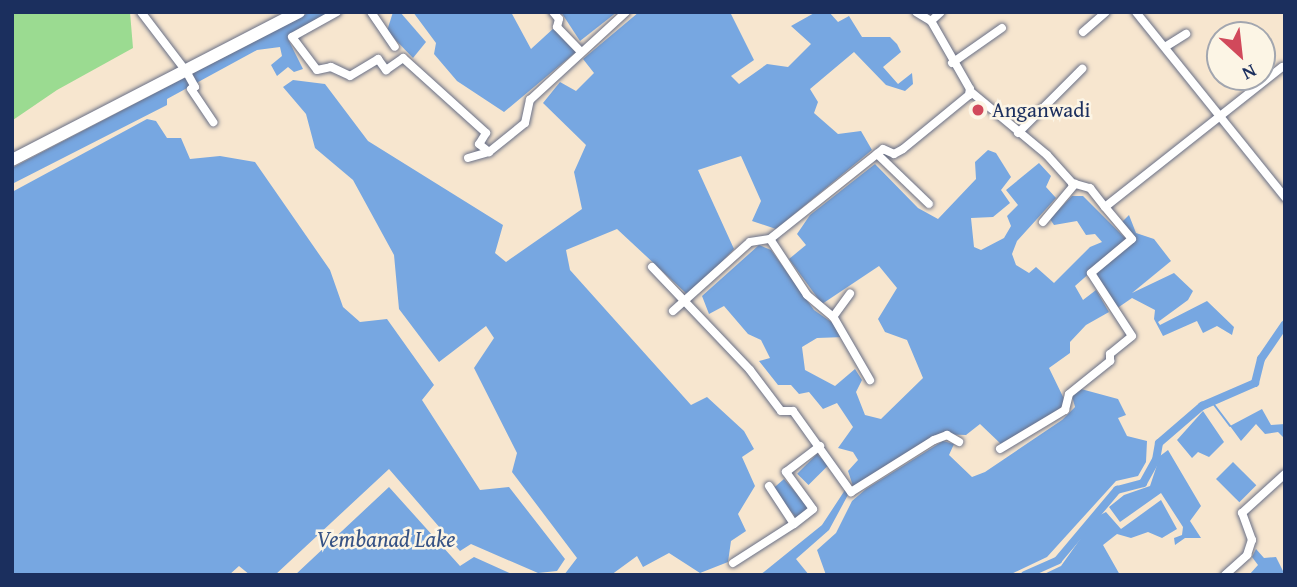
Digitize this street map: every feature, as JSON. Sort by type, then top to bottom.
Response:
[{"type":"street","points":[[141,12],[186,71],[195,87],[191,89],[214,122]]},
{"type":"street","points":[[12,160],[299,12]]},
{"type":"street","points":[[337,12],[292,37],[317,70],[331,66],[350,76],[378,59],[386,70],[403,58],[486,133],[479,144],[489,152]]},
{"type":"street","points":[[371,12],[395,47]]},
{"type":"street","points":[[554,12],[559,19],[557,27],[580,51]]},
{"type":"street","points":[[468,158],[489,152],[525,123],[530,100],[580,51],[626,12]]},
{"type":"street","points":[[916,12],[931,21],[970,91],[1075,184],[1090,188],[1132,239],[1091,273],[1132,336],[1110,354],[1110,361],[1069,394],[1065,410],[1000,449]]},
{"type":"street","points":[[931,21],[941,12]]},
{"type":"street","points":[[1083,32],[1106,12]]},
{"type":"street","points":[[1136,12],[1285,197]]},
{"type":"street","points":[[952,63],[1002,28]]},
{"type":"street","points":[[1166,47],[1186,34]]},
{"type":"street","points":[[1105,207],[1282,67]]},
{"type":"street","points":[[1018,132],[1082,69]]},
{"type":"street","points":[[673,311],[750,242],[770,239],[877,154],[903,149],[970,91]]},
{"type":"street","points":[[877,154],[929,204]]},
{"type":"street","points":[[1043,222],[1075,184]]},
{"type":"street","points":[[770,239],[807,295],[832,317],[870,380]]},
{"type":"street","points":[[652,267],[686,299],[781,411],[793,411],[850,492],[934,440],[947,435],[959,442]]},
{"type":"street","points":[[832,317],[850,295]]},
{"type":"street","points":[[733,563],[813,509],[786,472],[820,446]]},
{"type":"street","points":[[1225,575],[1247,555],[1252,540],[1242,513],[1285,474]]},
{"type":"street","points":[[769,486],[794,524]]},
{"type":"green space","points":[[12,12],[130,12],[133,48],[57,90],[13,120]]},
{"type":"water","points":[[310,12],[333,12],[288,39],[303,69],[294,72],[288,67],[277,76],[271,65],[282,56],[280,47],[257,50],[167,99],[167,105],[12,184],[12,168]]},
{"type":"water","points":[[393,12],[400,12],[426,42],[413,58],[387,31]]},
{"type":"water","points":[[413,12],[511,12],[531,49],[555,27],[577,51],[504,112],[457,81],[434,54],[436,43]]},
{"type":"water","points":[[561,12],[617,12],[580,41]]},
{"type":"water","points":[[639,12],[730,12],[754,60],[731,76],[739,84],[767,64],[788,67],[811,44],[791,26],[816,12],[829,12],[838,22],[849,16],[862,37],[890,37],[897,44],[901,52],[883,67],[898,84],[912,73],[913,84],[905,91],[886,85],[854,52],[810,89],[818,102],[814,113],[838,134],[861,131],[872,150],[776,229],[752,221],[761,201],[741,156],[698,170],[734,249],[689,296],[617,229],[566,250],[570,270],[691,405],[707,397],[744,431],[754,449],[742,457],[755,486],[738,514],[746,531],[731,541],[728,562],[700,573],[669,553],[643,567],[637,556],[611,575],[564,575],[577,558],[512,472],[517,453],[474,368],[494,338],[486,326],[439,362],[399,309],[394,255],[353,180],[315,148],[306,114],[283,87],[293,80],[325,84],[368,141],[503,225],[495,253],[506,262],[582,209],[574,172],[586,145],[543,103],[560,82],[576,91],[594,73],[583,59]]},
{"type":"water","points":[[147,119],[156,121],[167,138],[181,138],[190,159],[220,156],[255,162],[330,270],[343,307],[360,322],[387,319],[434,385],[422,400],[480,490],[509,487],[565,559],[557,571],[538,573],[471,544],[460,551],[389,469],[275,575],[250,575],[239,566],[229,575],[12,575],[12,192]]},
{"type":"water","points":[[988,150],[996,153],[1011,177],[1001,190],[1010,203],[993,217],[971,218],[974,247],[981,250],[1004,238],[1011,226],[1007,216],[1018,205],[1006,190],[1039,163],[1051,176],[1046,187],[1056,198],[1017,241],[1012,254],[1016,265],[1029,273],[1036,267],[1054,283],[1090,247],[1102,242],[1095,234],[1086,235],[1077,221],[1054,225],[1050,219],[1072,196],[1083,196],[1127,240],[1075,286],[1083,300],[1096,290],[1109,312],[1086,325],[1070,342],[1070,353],[1049,368],[1066,403],[1052,415],[1002,445],[980,424],[966,435],[939,434],[854,489],[848,471],[858,460],[853,452],[838,448],[853,427],[837,403],[823,409],[809,392],[799,394],[791,385],[778,385],[759,361],[770,358],[761,340],[748,334],[724,306],[709,314],[702,296],[759,245],[771,250],[814,310],[837,326],[844,337],[817,338],[802,347],[805,370],[835,386],[855,369],[862,380],[856,392],[865,415],[881,419],[923,378],[907,340],[885,332],[878,319],[897,288],[879,266],[822,304],[789,259],[806,245],[797,234],[810,215],[875,164],[918,208],[938,219],[976,179],[975,162]]},
{"type":"water","points":[[1129,215],[1136,233],[1154,239],[1171,261],[1132,293],[1174,273],[1193,291],[1188,300],[1158,322],[1160,325],[1207,301],[1234,327],[1232,335],[1217,326],[1203,333],[1197,321],[1163,336],[1154,319],[1155,310],[1132,298],[1116,309],[1094,274],[1133,243],[1121,223]]},
{"type":"water","points":[[1081,389],[1118,399],[1126,415],[1118,418],[1127,436],[1147,441],[1146,462],[1138,476],[1116,481],[1047,557],[1009,575],[826,575],[817,550],[836,533],[852,501],[866,489],[943,441],[954,444],[949,455],[972,477],[985,472],[1062,420],[1075,407],[1072,396]]},
{"type":"water","points":[[1262,409],[1271,425],[1285,424],[1285,439],[1278,432],[1265,434],[1256,424],[1241,441],[1230,426]]},
{"type":"water","points":[[1203,411],[1224,442],[1209,457],[1198,452],[1192,458],[1177,440]]},
{"type":"water","points":[[1168,450],[1201,506],[1190,521],[1201,538],[1185,538],[1175,545],[1174,538],[1182,535],[1183,527],[1161,493],[1120,522],[1109,507],[1124,495],[1150,486],[1160,456]]},
{"type":"water","points":[[817,454],[828,465],[809,485],[797,474]]},
{"type":"water","points":[[1233,462],[1256,485],[1239,502],[1216,479]]},
{"type":"water","points":[[784,479],[809,508],[797,518],[772,489]]},
{"type":"water","name":"Vembanad Lake","points":[[389,487],[460,566],[474,557],[514,575],[295,575]]},
{"type":"water","points":[[845,490],[849,493],[829,530],[796,559],[809,575],[760,575],[822,525]]},
{"type":"water","points":[[1161,500],[1177,529],[1162,538],[1148,532],[1131,538],[1117,534],[1103,545],[1120,575],[1042,575],[1061,566],[1096,517],[1106,512],[1121,529]]},
{"type":"water","points":[[1256,549],[1264,558],[1276,557],[1285,575],[1249,575],[1258,565],[1252,557]]},
{"type":"waterway","points":[[1025,575],[1058,560],[1117,490],[1143,483],[1156,460],[1159,443],[1202,406],[1255,383],[1261,359],[1285,324]]},
{"type":"waterway","points":[[1212,402],[1230,426]]},
{"type":"place","name":"Anganwadi","points":[[978,110]]}]
